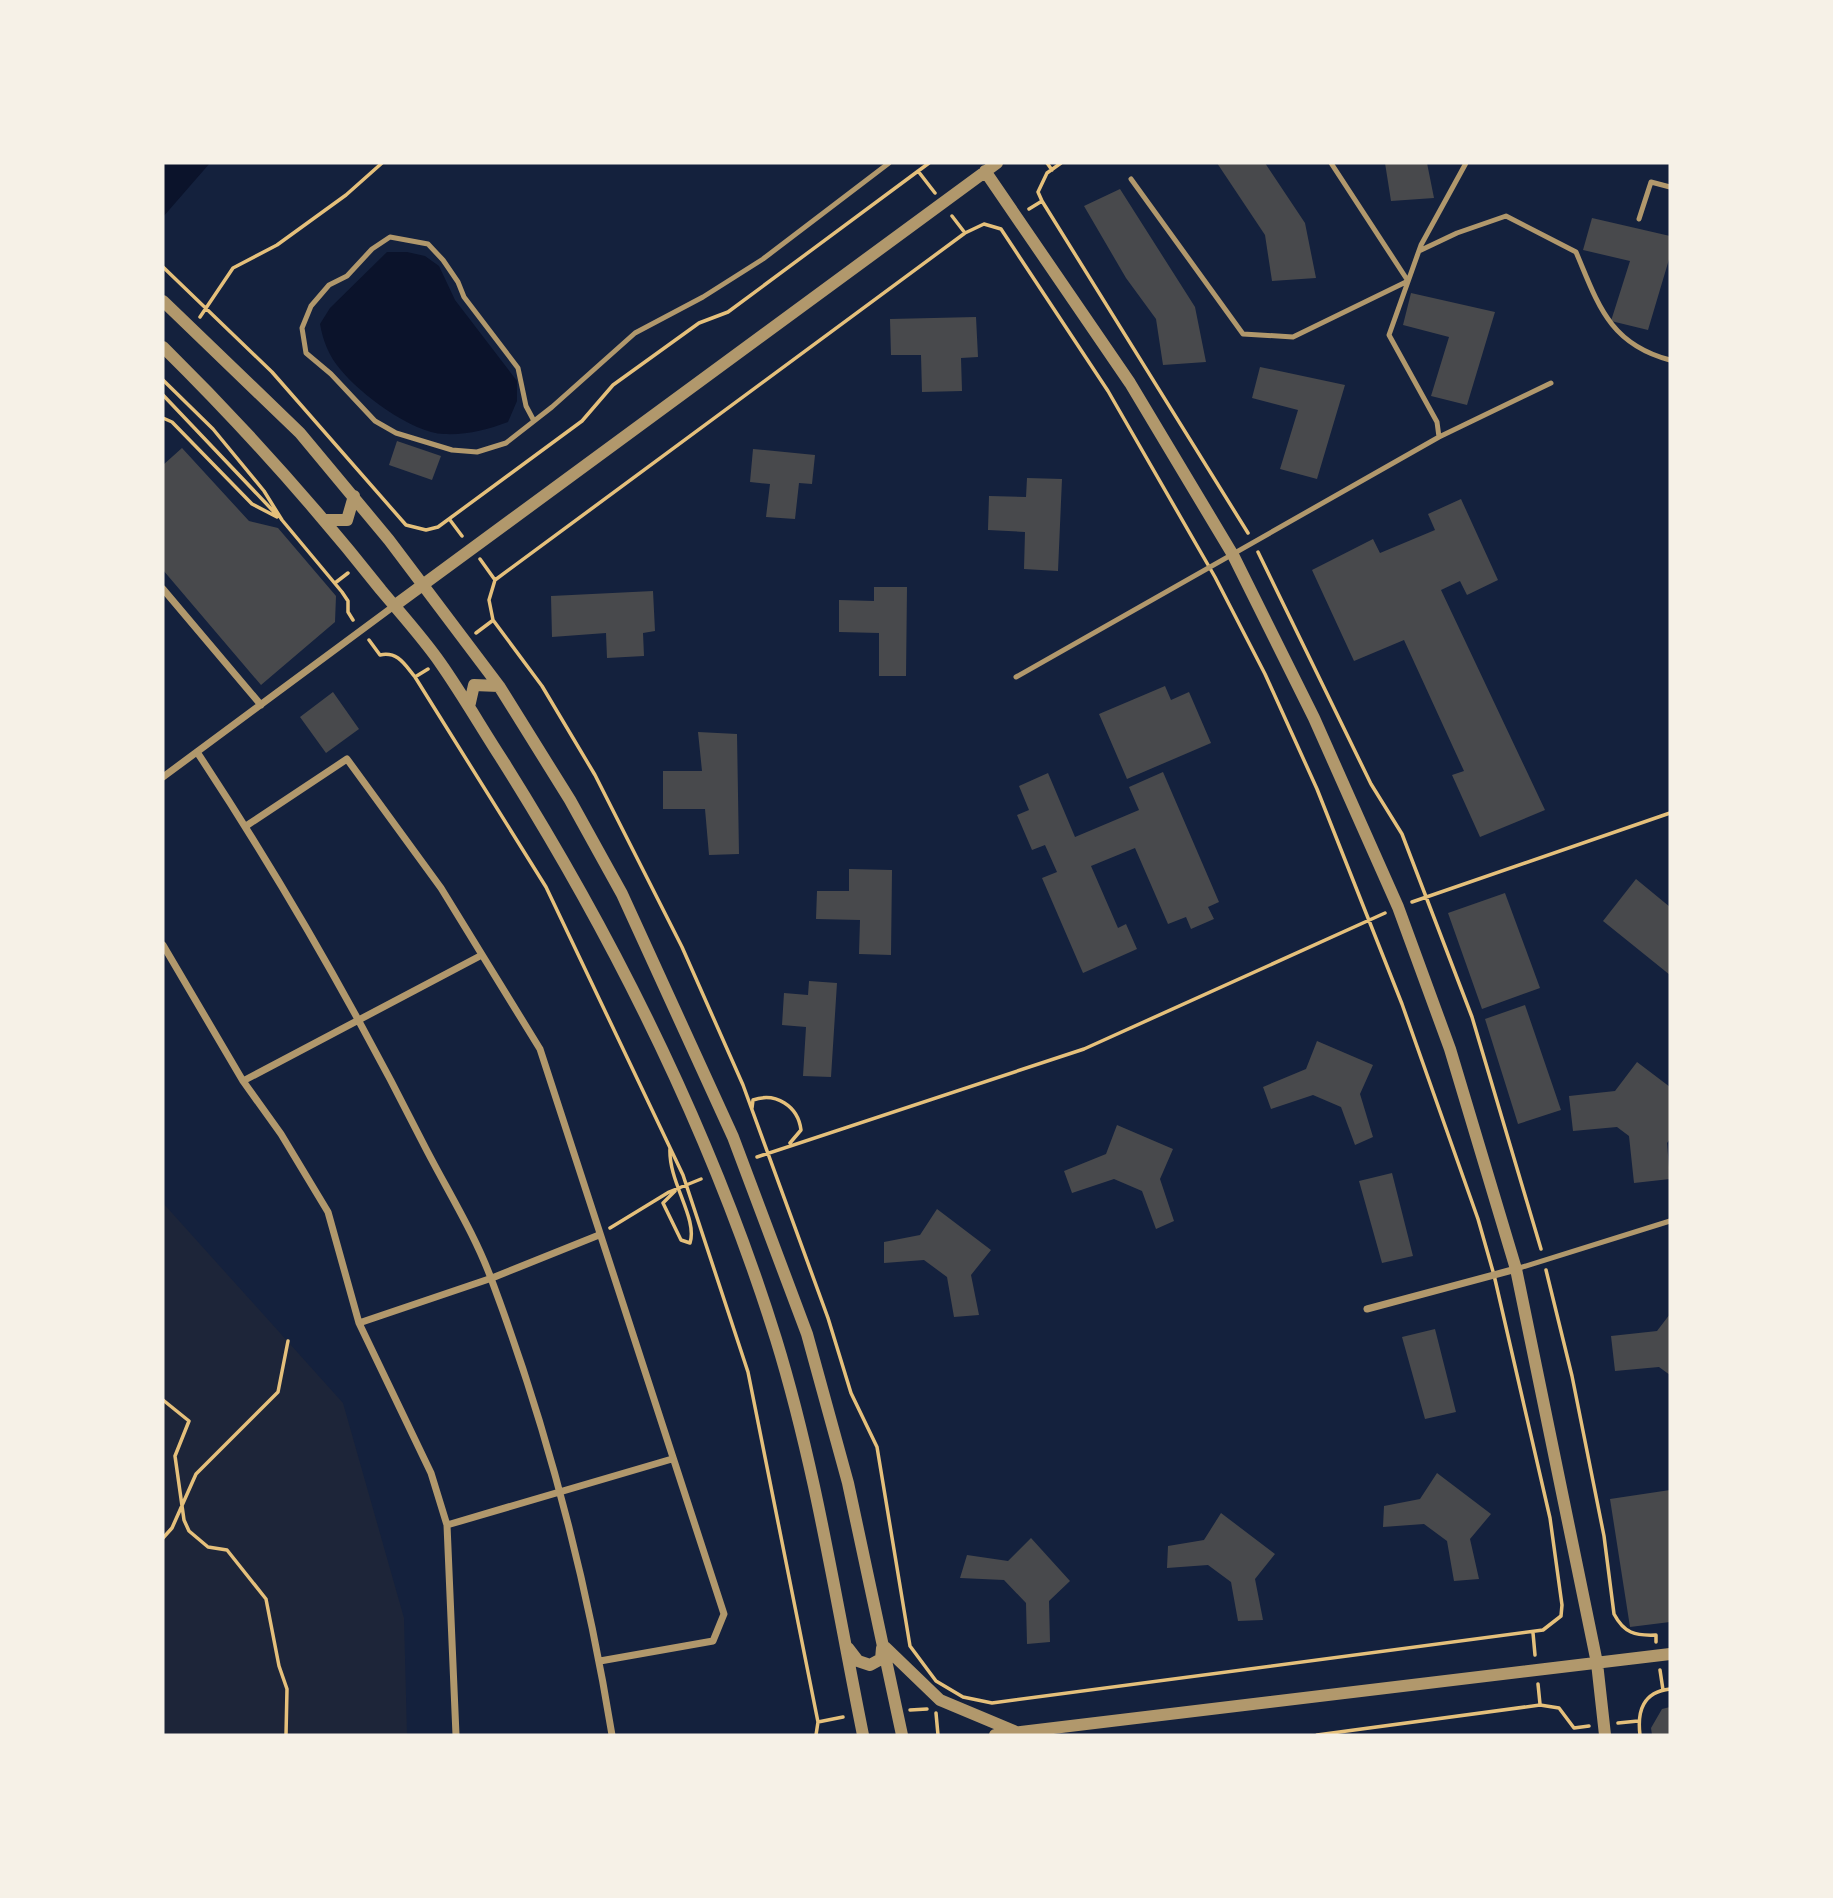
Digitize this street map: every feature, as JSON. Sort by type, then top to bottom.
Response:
[{"type":"street","points":[[163,777],[997,163]]},
{"type":"street","points":[[985,172],[1130,383],[1233,555],[1314,718],[1398,907],[1450,1049],[1516,1269],[1597,1663],[1605,1735]]},
{"type":"street","points":[[163,301],[300,433],[423,584],[499,687],[570,800],[622,894],[743,1160],[786,1275],[825,1394],[902,1735]]},
{"type":"street","points":[[163,348],[229,412],[324,520],[440,662],[575,878],[643,1010],[681,1091],[748,1257],[776,1341],[818,1496],[863,1735]]},
{"type":"street","points":[[324,520],[347,520],[354,496]]},
{"type":"street","points":[[163,589],[261,705]]},
{"type":"street","points":[[469,708],[474,685],[499,687]]},
{"type":"street","points":[[197,752],[246,826],[360,1020],[492,1278],[561,1492],[600,1661],[612,1735]]},
{"type":"street","points":[[246,826],[347,759],[441,888],[480,956],[540,1049],[724,1614],[713,1641],[600,1661]]},
{"type":"street","points":[[163,945],[243,1081],[281,1134],[328,1212],[359,1324],[431,1473],[447,1525],[456,1735]]},
{"type":"street","points":[[243,1081],[480,956]]},
{"type":"street","points":[[359,1324],[492,1278],[599,1235]]},
{"type":"street","points":[[1367,1309],[1516,1269]]},
{"type":"street","points":[[447,1525],[672,1459]]},
{"type":"street","points":[[848,1648],[858,1661],[870,1665],[881,1659],[883,1644]]},
{"type":"street","points":[[883,1644],[940,1700],[1016,1734]]},
{"type":"street","points":[[996,1735],[1670,1654]]},
{"type":"lane","points":[[534,421],[526,407],[518,368],[464,297],[458,282],[443,260],[428,244],[390,237],[372,249],[346,276],[329,285],[311,306],[302,328],[306,353],[331,374],[375,421],[396,433],[452,450],[477,452],[506,443],[534,421],[635,333],[703,297],[763,258],[889,163]]},
{"type":"lane","points":[[1331,163],[1408,281]]},
{"type":"lane","points":[[1439,437],[1437,422],[1389,335],[1419,251],[1466,163]]},
{"type":"lane","points":[[1130,179],[1243,334],[1293,337],[1408,281]]},
{"type":"lane","points":[[1639,219],[1651,182],[1670,187]]},
{"type":"lane","points":[[1419,251],[1457,233],[1506,216],[1576,251],[1603,316],[1645,353],[1670,360]]},
{"type":"lane","points":[[1016,677],[1439,437],[1551,383]]},
{"type":"lane","points":[[1516,1269],[1670,1221]]},
{"type":"path","points":[[194,325],[233,268],[278,245],[346,195],[382,163]]},
{"type":"path","points":[[1047,163],[1052,170]]},
{"type":"path","points":[[984,224],[1001,229],[1108,391],[1209,568],[1271,685],[1317,789],[1369,920],[1444,1120],[1494,1275],[1550,1518],[1562,1605],[1561,1616],[1552,1625],[1533,1633],[992,1703],[963,1697],[936,1681],[910,1646],[877,1447],[851,1393],[828,1318],[751,1111],[682,947],[596,775],[542,686],[493,620],[489,600],[495,580],[965,233],[984,224]]},
{"type":"path","points":[[163,267],[272,372]]},
{"type":"path","points":[[163,380],[213,429],[264,491],[282,520]]},
{"type":"path","points":[[163,395],[282,520],[342,592],[348,601],[348,612]]},
{"type":"path","points":[[163,418],[172,422],[252,504],[282,520]]},
{"type":"path","points":[[380,655],[389,653],[399,658],[415,677],[546,887],[683,1175],[748,1372],[818,1722],[816,1735]]},
{"type":"path","points":[[796,1142],[1084,1049],[1398,907],[1670,813]]},
{"type":"path","points":[[751,1111],[752,1100],[766,1095],[786,1103],[799,1116],[801,1130],[789,1145]]},
{"type":"path","points":[[670,1147],[669,1166],[694,1230],[690,1242],[681,1240],[663,1203],[676,1189]]},
{"type":"path","points":[[599,1235],[669,1192],[689,1184]]},
{"type":"path","points":[[163,1538],[173,1528],[196,1474],[278,1392],[288,1342]]},
{"type":"path","points":[[163,1400],[189,1421],[174,1456],[189,1531],[208,1547],[227,1550],[266,1599],[279,1666],[287,1689],[286,1735]]},
{"type":"path","points":[[1612,1599],[1620,1625],[1637,1636],[1656,1635]]},
{"type":"path","points":[[1640,1735],[1638,1721],[1644,1701],[1653,1694],[1670,1689]]},
{"type":"path","points":[[1317,1735],[1540,1705],[1559,1708],[1574,1728]]},
{"type":"path","points":[[935,1708],[938,1735]]},
{"type":"shaded area","points":[[163,163],[210,163],[163,217]]},
{"type":"shaded area","points":[[387,252],[425,256],[439,266],[455,300],[517,381],[517,401],[508,422],[469,433],[431,432],[402,420],[373,400],[336,364],[327,348],[320,324],[330,308]]},
{"type":"shaded area","points":[[163,1203],[343,1403],[404,1618],[407,1735],[163,1735]]},
{"type":"building","points":[[1217,163],[1265,163],[1305,223],[1316,278],[1272,281],[1265,235]]},
{"type":"building","points":[[1385,163],[1427,163],[1434,198],[1391,201]]},
{"type":"building","points":[[1120,189],[1195,307],[1206,362],[1163,365],[1156,319],[1126,278],[1084,206]]},
{"type":"building","points":[[1592,218],[1670,236],[1670,256],[1648,330],[1611,321],[1630,261],[1583,250]]},
{"type":"building","points":[[1411,293],[1495,312],[1467,405],[1431,396],[1449,337],[1403,325]]},
{"type":"building","points":[[976,317],[978,357],[961,358],[962,391],[922,392],[921,355],[891,355],[890,319]]},
{"type":"building","points":[[1260,367],[1345,385],[1317,479],[1280,469],[1298,410],[1252,398]]},
{"type":"building","points":[[397,441],[441,456],[432,480],[389,465]]},
{"type":"building","points":[[182,448],[249,521],[278,528],[336,596],[335,622],[261,685],[163,570],[163,465]]},
{"type":"building","points":[[753,449],[815,455],[812,484],[799,483],[795,519],[766,517],[770,484],[750,482]]},
{"type":"building","points":[[1027,478],[1062,479],[1058,571],[1024,569],[1025,532],[988,530],[989,496],[1026,497]]},
{"type":"building","points":[[1461,499],[1498,580],[1467,595],[1460,581],[1441,590],[1545,810],[1480,837],[1452,775],[1464,771],[1404,640],[1354,661],[1312,570],[1373,539],[1380,553],[1435,530],[1428,514]]},
{"type":"building","points":[[874,587],[907,587],[906,676],[879,676],[879,633],[839,632],[839,600],[874,601]]},
{"type":"building","points":[[653,591],[655,631],[643,633],[644,656],[607,658],[606,633],[552,637],[551,596]]},
{"type":"building","points":[[1165,686],[1171,700],[1189,692],[1211,743],[1127,779],[1099,714]]},
{"type":"building","points":[[333,692],[359,729],[326,753],[300,717]]},
{"type":"building","points":[[698,732],[737,734],[739,854],[709,855],[705,809],[663,809],[663,771],[702,771]]},
{"type":"building","points":[[1163,772],[1219,902],[1208,907],[1214,919],[1191,929],[1186,917],[1168,924],[1135,848],[1091,866],[1118,928],[1126,924],[1137,949],[1083,973],[1042,878],[1057,872],[1045,845],[1032,850],[1017,815],[1029,810],[1019,786],[1048,773],[1075,837],[1139,810],[1129,787]]},
{"type":"building","points":[[849,869],[892,870],[891,955],[859,954],[860,920],[816,919],[817,891],[849,891]]},
{"type":"building","points":[[1636,879],[1670,907],[1670,975],[1603,921]]},
{"type":"building","points":[[1505,893],[1540,988],[1482,1009],[1448,913]]},
{"type":"building","points":[[809,981],[837,983],[831,1077],[803,1076],[806,1027],[782,1025],[784,993],[808,995]]},
{"type":"building","points":[[1525,1005],[1561,1110],[1518,1124],[1485,1019]]},
{"type":"building","points":[[1317,1041],[1373,1065],[1360,1094],[1373,1137],[1355,1145],[1341,1107],[1313,1095],[1271,1109],[1263,1087],[1306,1069]]},
{"type":"building","points":[[1637,1062],[1670,1087],[1670,1139],[1667,1143],[1670,1179],[1634,1183],[1629,1136],[1617,1127],[1573,1131],[1569,1096],[1615,1091]]},
{"type":"building","points":[[1117,1125],[1173,1149],[1160,1179],[1174,1221],[1156,1229],[1142,1191],[1114,1179],[1072,1193],[1064,1171],[1106,1154]]},
{"type":"building","points":[[1392,1173],[1413,1256],[1382,1263],[1359,1181]]},
{"type":"building","points":[[937,1209],[991,1250],[971,1275],[979,1315],[954,1317],[947,1277],[924,1260],[884,1263],[884,1242],[920,1235]]},
{"type":"building","points":[[1670,1314],[1670,1375],[1659,1367],[1615,1371],[1611,1336],[1657,1331]]},
{"type":"building","points":[[1435,1329],[1456,1412],[1425,1419],[1402,1337]]},
{"type":"building","points":[[1437,1473],[1491,1514],[1470,1539],[1479,1579],[1454,1581],[1447,1541],[1424,1524],[1383,1527],[1384,1506],[1420,1499]]},
{"type":"building","points":[[1670,1490],[1670,1622],[1630,1627],[1610,1499]]},
{"type":"building","points":[[1221,1513],[1275,1554],[1255,1579],[1263,1620],[1238,1621],[1231,1582],[1208,1565],[1167,1568],[1168,1546],[1204,1540]]},
{"type":"building","points":[[1031,1538],[1070,1581],[1049,1601],[1050,1642],[1027,1644],[1026,1603],[1004,1580],[960,1578],[967,1555],[1008,1561]]},
{"type":"building","points":[[1670,1707],[1670,1735],[1652,1735],[1651,1728],[1662,1709]]}]
